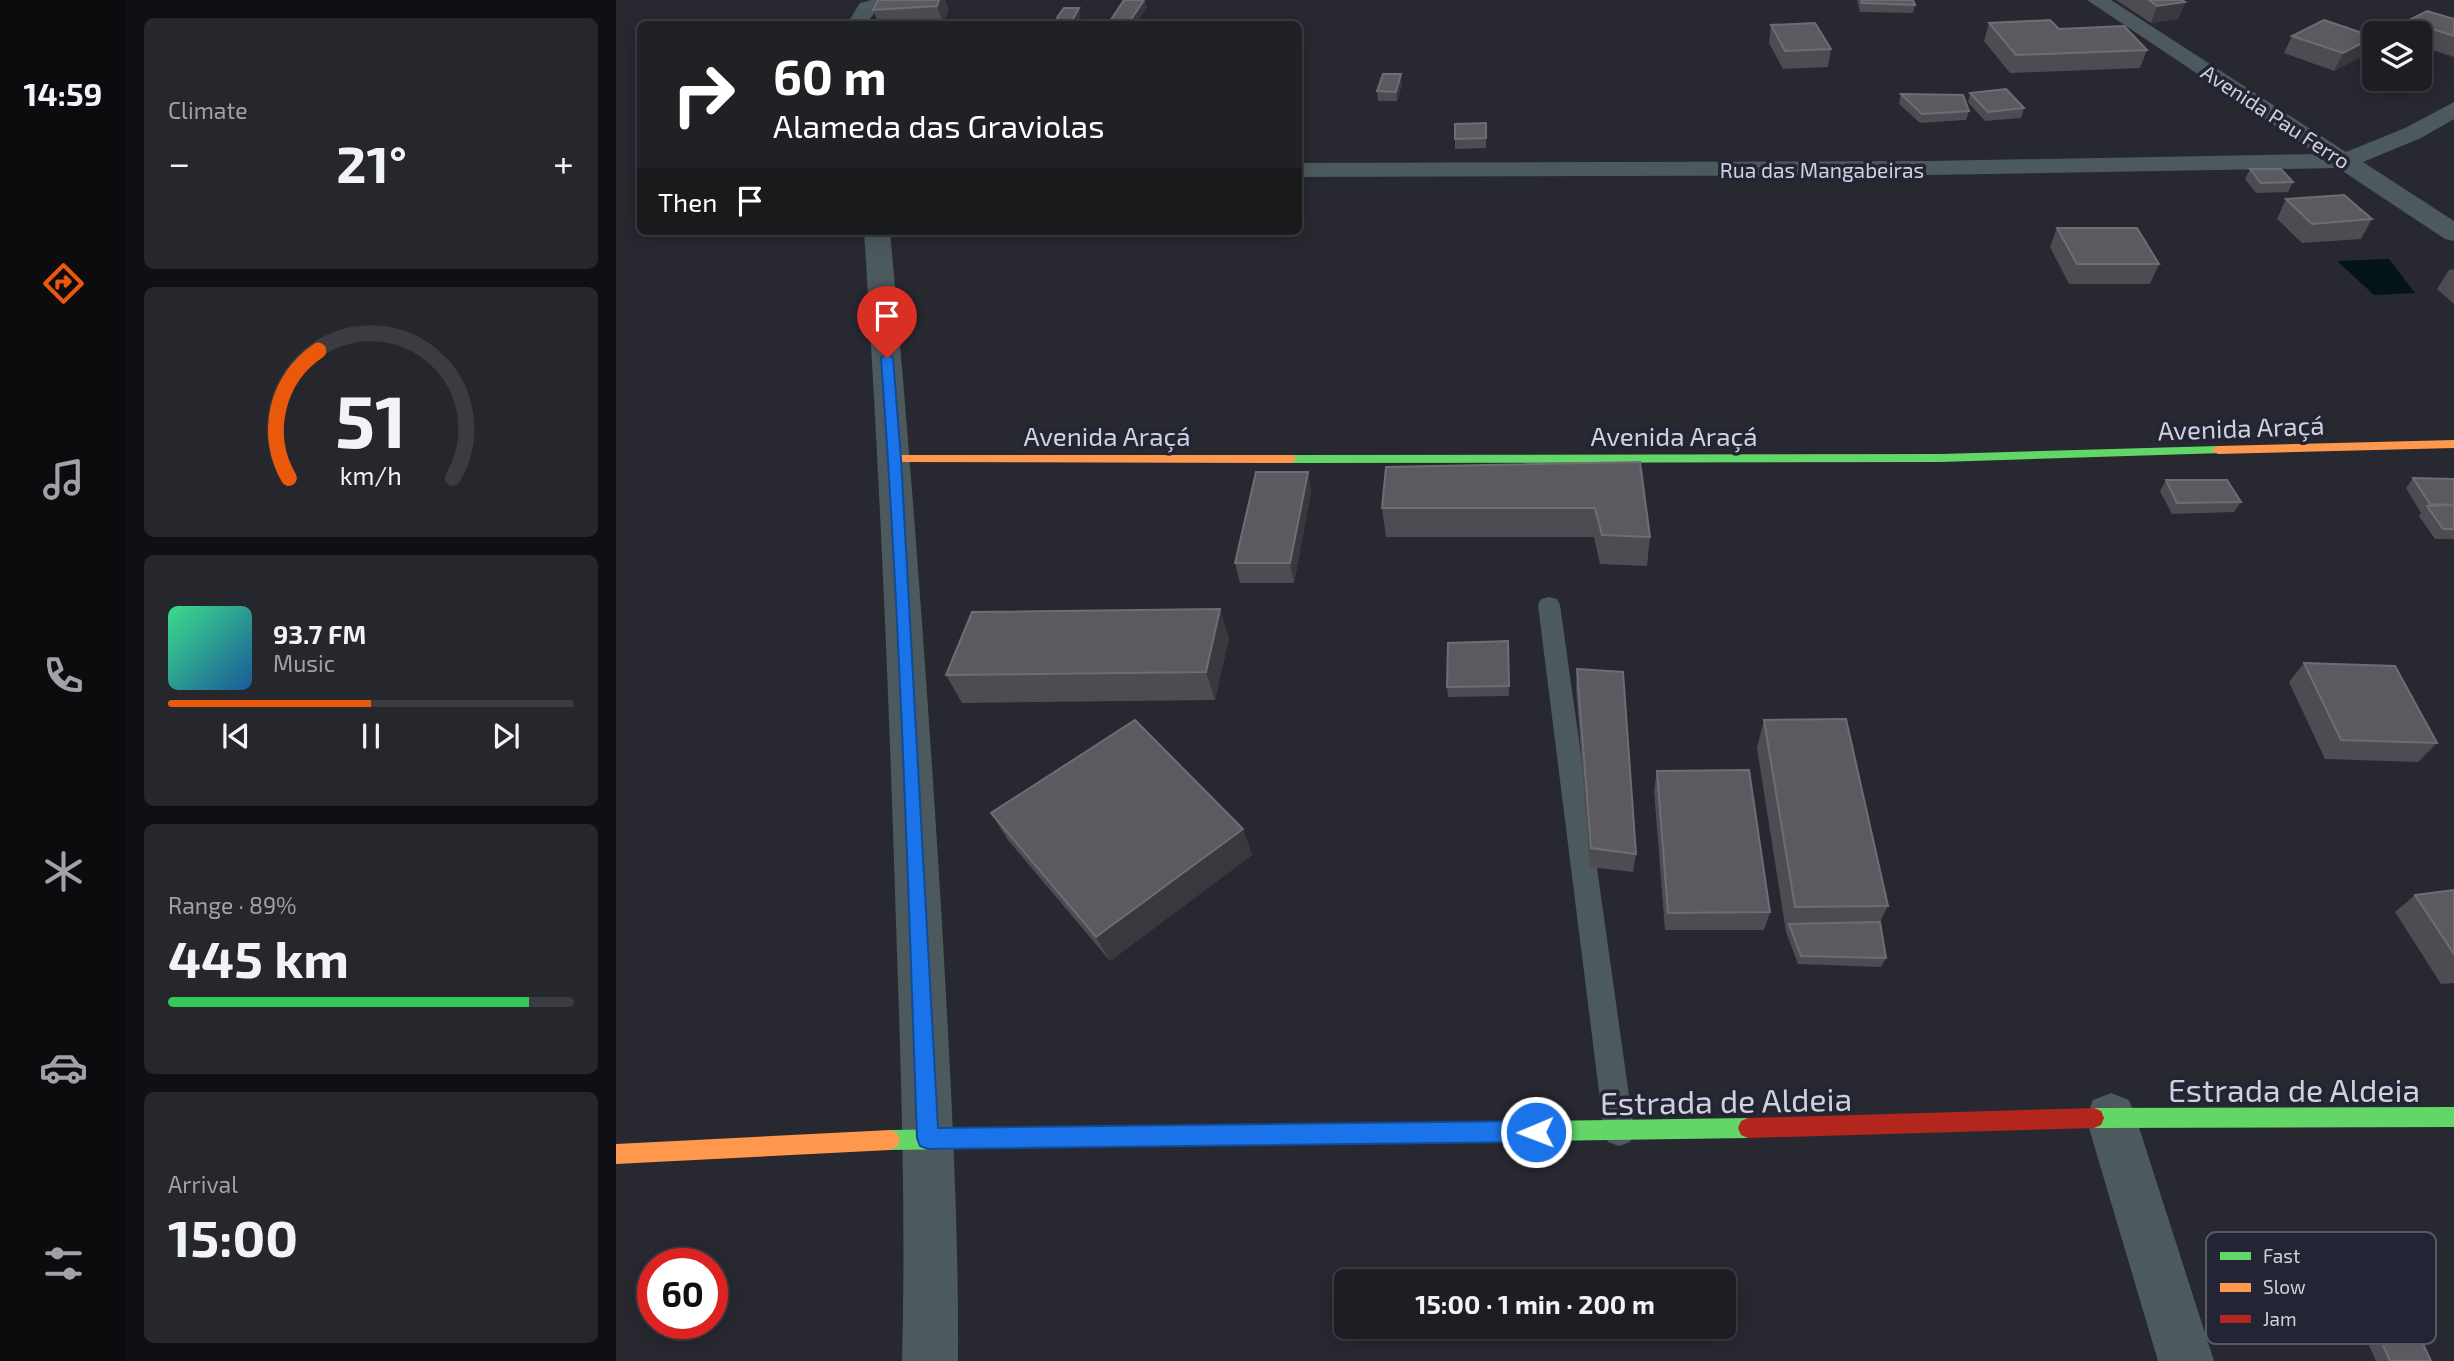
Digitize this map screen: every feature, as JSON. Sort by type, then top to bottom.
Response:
[{"type":"street","points":[[862,21],[863,12],[875,4],[902,0]]},
{"type":"street","name":"Avenida Pau Ferro","points":[[2097,0],[2454,233]]},
{"type":"street","points":[[2345,161],[2413,133],[2454,109]]},
{"type":"street","name":"Rua das Mangabeiras","points":[[1302,170],[1914,168],[2345,161]]},
{"type":"street","points":[[877,235],[895,459],[928,1138],[930,1361]]},
{"type":"street","name":"Avenida Araçá","points":[[895,459],[1927,458],[2106,456],[2454,444]]},
{"type":"street","name":"Estrada de Aldeia","points":[[619,1154],[928,1138],[1619,1131],[2111,1118],[2454,1117]]},
{"type":"street","points":[[2111,1118],[2186,1361]]},
{"type":"lane","points":[[1549,605],[1619,1131]]},
{"type":"shaded area","points":[[2389,259],[2415,293],[2374,295],[2337,261]]},
{"type":"building","points":[[878,0],[939,0],[937,6],[873,10]]},
{"type":"building","points":[[1124,0],[1144,0],[1130,21],[1110,21]]},
{"type":"building","points":[[1861,0],[1913,0],[1915,5],[1862,3]]},
{"type":"building","points":[[2149,0],[2182,0],[2185,2],[2157,6]]},
{"type":"building","points":[[1064,8],[1079,8],[1072,21],[1056,21]]},
{"type":"building","points":[[2427,11],[2454,19],[2454,36],[2432,29],[2432,21],[2407,21]]},
{"type":"building","points":[[2050,20],[2059,29],[2124,26],[2147,50],[2016,55],[1989,23]]},
{"type":"building","points":[[2324,20],[2362,33],[2362,43],[2343,53],[2292,36]]},
{"type":"building","points":[[1815,23],[1831,49],[1785,51],[1771,25]]},
{"type":"building","points":[[1383,74],[1401,74],[1396,92],[1377,91]]},
{"type":"building","points":[[2006,89],[2024,108],[1988,112],[1970,93]]},
{"type":"building","points":[[1901,94],[1963,95],[1969,111],[1922,114]]},
{"type":"building","points":[[1486,123],[1486,138],[1455,139],[1455,124]]},
{"type":"building","points":[[2250,169],[2281,169],[2293,182],[2261,183]]},
{"type":"building","points":[[2344,195],[2372,219],[2312,224],[2286,199]]},
{"type":"building","points":[[2057,228],[2137,228],[2159,264],[2077,264]]},
{"type":"building","points":[[1640,462],[1650,537],[1602,535],[1595,508],[1382,508],[1386,467]]},
{"type":"building","points":[[1256,472],[1308,472],[1290,563],[1235,563]]},
{"type":"building","points":[[2413,478],[2454,479],[2454,505],[2430,504]]},
{"type":"building","points":[[2166,480],[2227,480],[2241,502],[2177,503]]},
{"type":"building","points":[[2454,505],[2454,529],[2443,529],[2427,506]]},
{"type":"building","points":[[1220,609],[1206,672],[946,675],[972,612]]},
{"type":"building","points":[[1508,641],[1509,686],[1447,687],[1448,643]]},
{"type":"building","points":[[2304,663],[2395,666],[2437,743],[2341,740]]},
{"type":"building","points":[[1577,669],[1623,672],[1636,854],[1591,848]]},
{"type":"building","points":[[1846,719],[1888,906],[1795,907],[1764,720]]},
{"type":"building","points":[[1135,720],[1243,829],[1096,937],[991,813]]},
{"type":"building","points":[[1749,770],[1770,912],[1668,913],[1657,771]]},
{"type":"building","points":[[2454,890],[2454,954],[2415,895]]},
{"type":"building","points":[[1880,922],[1886,958],[1801,956],[1789,924]]},
{"type":"building","points":[[2382,1344],[2423,1344],[2431,1361],[2390,1361]]},
{"type":"traffic: fast","points":[[1291,459],[1941,458],[2218,450]]},
{"type":"traffic: fast","points":[[2094,1118],[2454,1117]]},
{"type":"traffic: fast","points":[[890,1140],[1748,1128]]},
{"type":"traffic: slow","points":[[2218,450],[2454,444]]},
{"type":"traffic: slow","points":[[895,459],[1291,459]]},
{"type":"traffic: slow","points":[[616,1154],[890,1140]]},
{"type":"traffic: jam","points":[[1748,1128],[2094,1118]]},
{"type":"route","points":[[887,358],[895,459],[928,1138],[1536,1132]]}]
